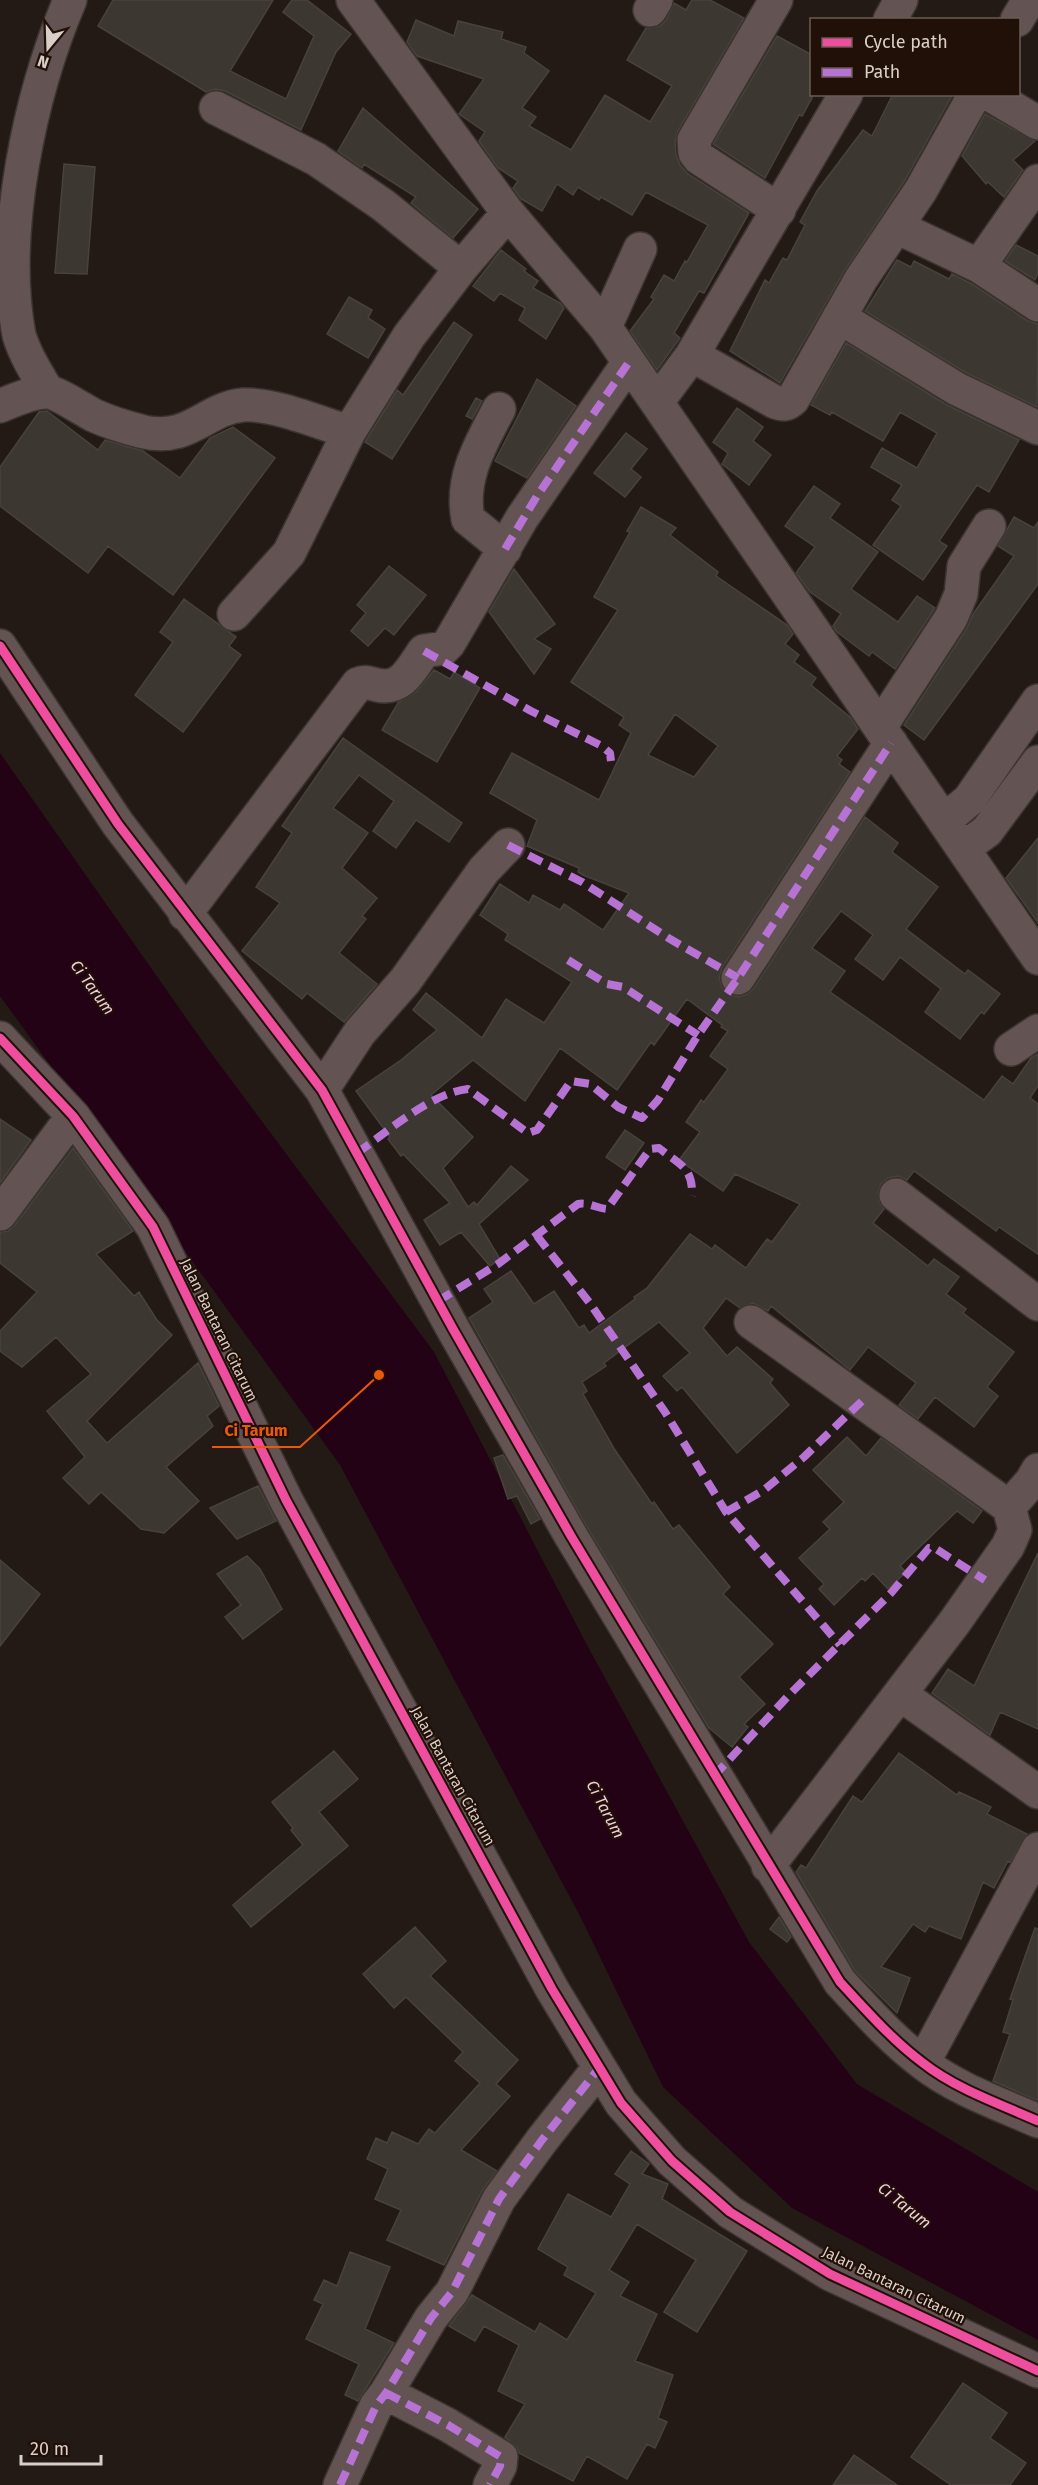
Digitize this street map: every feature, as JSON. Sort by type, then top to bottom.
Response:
[{"type":"street","points":[[70,0],[53,38],[21,154],[11,227],[11,286],[20,335],[31,363],[48,392],[96,416],[146,432],[185,431],[221,410],[242,405],[261,406],[349,432]]},
{"type":"street","points":[[353,0],[508,213],[605,327],[1038,958]]},
{"type":"street","points":[[776,0],[694,140],[693,146],[699,158],[779,210]]},
{"type":"street","points":[[891,18],[901,0]]},
{"type":"street","points":[[1018,18],[1029,0]]},
{"type":"street","points":[[657,402],[692,356],[845,96]]},
{"type":"street","points":[[692,356],[782,405],[793,399],[861,279],[921,190],[974,96]]},
{"type":"street","points":[[992,96],[1038,123]]},
{"type":"street","points":[[216,108],[316,159],[383,205],[461,268]]},
{"type":"street","points":[[979,266],[1038,181]]},
{"type":"street","points":[[234,614],[289,553],[349,432],[409,336],[461,268],[508,213]]},
{"type":"street","points":[[897,227],[979,266],[1038,305]]},
{"type":"street","points":[[605,327],[640,249]]},
{"type":"street","points":[[839,317],[957,389],[1038,428]]},
{"type":"street","points":[[185,914],[358,684],[367,682],[388,687],[400,682],[408,675],[424,651],[444,648],[532,504],[629,362]]},
{"type":"street","points":[[0,406],[17,398],[48,392]]},
{"type":"street","points":[[499,409],[471,469],[465,501],[468,519],[505,549]]},
{"type":"street","points":[[738,978],[886,735],[951,618],[961,594],[964,566],[988,526]]},
{"type":"street","points":[[0,645],[118,824],[322,1090],[453,1329],[571,1536],[840,1982],[889,2034],[923,2063],[951,2081],[1038,2121]]},
{"type":"street","points":[[945,820],[969,800],[1038,701]]},
{"type":"street","points":[[964,848],[987,831],[1038,762]]},
{"type":"street","points":[[322,1090],[360,1032],[405,981],[484,870],[508,845]]},
{"type":"street","points":[[1011,1049],[1038,1031]]},
{"type":"street","name":"Jalan Bantaran Citarum","points":[[0,1038],[73,1116],[153,1227],[291,1510],[552,1989],[621,2103],[672,2161],[730,2212],[830,2274],[1038,2371]]},
{"type":"street","points":[[0,1214],[73,1116]]},
{"type":"street","points":[[896,1195],[1038,1304]]},
{"type":"street","points":[[751,1322],[1009,1507],[1015,1530],[1008,1546],[960,1614],[828,1784],[768,1866]]},
{"type":"street","points":[[1009,1507],[1032,1482],[1038,1470]]},
{"type":"street","points":[[900,1694],[1038,1792]]},
{"type":"street","points":[[923,2063],[1038,1849]]},
{"type":"street","points":[[340,2485],[376,2406],[431,2318],[452,2292],[499,2199],[599,2068]]},
{"type":"street","points":[[386,2393],[501,2457],[500,2466],[490,2485]]},
{"type":"water","points":[[0,753],[208,1049],[434,1352],[587,1645],[749,1942],[857,2084],[1038,2192],[1038,2340],[792,2208],[663,2087],[581,1918],[340,1465],[0,996]]},
{"type":"building","points":[[113,0],[273,0],[230,71],[286,99],[314,36],[283,12],[292,0],[307,0],[351,34],[336,52],[301,130],[225,91],[216,89],[206,92],[98,26]]},
{"type":"building","points":[[692,0],[710,0],[744,18],[678,131],[675,141],[676,155],[680,165],[688,174],[749,213],[704,293],[699,291],[674,333],[680,338],[657,370],[630,331],[654,299],[651,297],[664,275],[674,281],[708,225],[646,192],[632,215],[601,197],[599,200],[578,187],[573,195],[557,184],[542,211],[521,199],[513,188],[518,181],[498,168],[479,141],[485,132],[459,114],[484,79],[417,56],[407,42],[416,20],[454,36],[458,21],[503,32],[501,39],[526,47],[524,53],[549,71],[522,108],[536,117],[529,126],[571,150],[605,95],[650,122],[672,86],[627,60],[646,28],[660,26],[666,20],[674,3],[686,10]]},
{"type":"building","points":[[777,36],[810,54],[810,96],[812,98],[802,116],[799,115],[765,178],[713,144]]},
{"type":"building","points":[[892,96],[952,96],[905,180],[845,270],[780,383],[730,351],[765,280],[769,283],[783,258],[787,260],[805,225],[800,222],[817,191],[863,130],[872,136]]},
{"type":"building","points":[[363,108],[478,209],[453,238],[411,203],[416,197],[364,164],[362,168],[338,151]]},
{"type":"building","points":[[985,114],[1035,141],[1013,160],[1023,170],[1004,197],[988,182],[986,184],[962,156]]},
{"type":"building","points":[[64,164],[95,167],[87,274],[55,273]]},
{"type":"building","points":[[1016,245],[1038,256],[1038,273],[1035,280],[1005,261]]},
{"type":"building","points":[[501,250],[538,281],[533,288],[560,303],[564,308],[546,339],[519,320],[525,308],[500,293],[494,301],[473,286]]},
{"type":"building","points":[[897,260],[911,267],[914,261],[949,279],[952,274],[972,284],[1028,321],[1038,324],[1037,407],[966,373],[865,311]]},
{"type":"building","points":[[349,297],[372,310],[368,318],[385,329],[368,358],[327,334]]},
{"type":"building","points":[[454,322],[472,335],[392,459],[365,442],[397,390],[403,395]]},
{"type":"building","points":[[846,343],[947,405],[1019,440],[989,492],[977,485],[939,541],[947,546],[923,580],[873,545],[901,506],[892,500],[902,485],[871,467],[882,448],[917,468],[937,433],[900,412],[883,441],[832,412],[830,415],[811,405]]},
{"type":"building","points":[[537,379],[576,406],[527,478],[495,461]]},
{"type":"building","points":[[476,398],[482,401],[472,419],[466,416]]},
{"type":"building","points":[[737,408],[763,427],[753,441],[771,455],[749,485],[722,464],[728,453],[713,442]]},
{"type":"building","points":[[47,411],[98,450],[105,440],[143,451],[180,478],[210,438],[233,427],[275,458],[173,595],[108,546],[88,573],[0,506],[0,467],[39,412]]},
{"type":"building","points":[[626,433],[647,449],[631,469],[641,477],[625,497],[594,473]]},
{"type":"building","points":[[814,486],[840,504],[830,518],[878,552],[851,589],[898,622],[917,596],[935,608],[895,669],[872,652],[869,656],[837,632],[833,626],[841,614],[810,592],[796,573],[815,547],[785,526]]},
{"type":"building","points":[[641,507],[676,528],[670,535],[718,572],[716,576],[787,625],[793,634],[785,644],[799,655],[794,662],[816,678],[811,685],[850,717],[858,729],[837,756],[842,760],[839,764],[850,772],[722,968],[719,978],[722,987],[728,994],[738,997],[754,988],[865,817],[898,843],[892,852],[938,887],[906,929],[965,974],[968,970],[1000,994],[984,1014],[981,1012],[960,1039],[925,1012],[941,989],[900,957],[883,980],[855,959],[873,935],[841,911],[812,948],[845,971],[830,992],[984,1100],[1002,1076],[1013,1084],[1031,1058],[1038,1054],[1038,1086],[1030,1098],[1038,1104],[1038,1254],[999,1227],[996,1231],[914,1171],[907,1180],[898,1176],[888,1178],[881,1184],[878,1192],[879,1202],[884,1209],[873,1223],[928,1266],[934,1259],[959,1277],[946,1294],[966,1309],[963,1313],[1014,1352],[987,1387],[998,1396],[974,1427],[935,1397],[918,1419],[899,1405],[916,1383],[868,1347],[850,1370],[771,1306],[768,1311],[753,1303],[740,1308],[726,1298],[703,1328],[727,1356],[737,1347],[773,1379],[770,1383],[789,1405],[737,1453],[682,1387],[677,1391],[663,1376],[690,1353],[659,1322],[604,1363],[606,1366],[582,1382],[587,1391],[583,1394],[615,1450],[652,1504],[654,1502],[673,1529],[679,1525],[730,1587],[723,1594],[773,1644],[739,1677],[765,1704],[744,1724],[748,1727],[732,1747],[709,1728],[587,1527],[469,1318],[493,1302],[484,1289],[511,1271],[534,1304],[554,1291],[579,1328],[584,1325],[589,1333],[647,1288],[690,1234],[712,1249],[715,1245],[746,1268],[767,1239],[772,1242],[800,1204],[735,1174],[723,1191],[679,1160],[700,1132],[686,1122],[701,1100],[704,1102],[728,1069],[710,1056],[728,1031],[687,999],[654,1045],[651,1042],[617,1090],[560,1048],[525,1101],[473,1060],[431,1095],[473,1137],[443,1168],[468,1207],[474,1202],[477,1205],[511,1166],[528,1180],[479,1224],[500,1259],[490,1266],[461,1232],[440,1245],[424,1220],[450,1203],[403,1154],[401,1156],[356,1091],[401,1060],[437,1030],[413,1010],[426,993],[482,1038],[506,999],[544,1023],[572,982],[505,940],[508,934],[480,915],[500,884],[529,903],[533,895],[560,910],[564,904],[603,930],[629,893],[583,875],[578,872],[579,868],[527,846],[537,820],[490,793],[512,753],[599,800],[631,733],[619,725],[624,717],[571,682],[618,610],[594,597],[630,532],[627,531]],"holes":[[[675,714],[718,746],[694,777],[648,755]]]},
{"type":"building","points":[[1014,517],[1034,528],[1038,522],[1038,584],[924,740],[904,725],[967,628],[973,614],[1014,556],[998,546]]},
{"type":"building","points":[[389,566],[426,595],[394,635],[385,628],[368,646],[351,631],[366,613],[357,605]]},
{"type":"building","points":[[514,569],[555,624],[534,639],[551,649],[534,674],[489,612]]},
{"type":"building","points":[[184,599],[236,637],[229,646],[241,655],[183,732],[135,695],[173,642],[160,632]]},
{"type":"building","points":[[434,670],[450,679],[454,672],[480,688],[437,762],[382,730],[398,703],[417,691]]},
{"type":"building","points":[[343,738],[462,823],[449,842],[416,820],[396,848],[373,831],[394,801],[359,775],[333,808],[368,833],[342,868],[377,898],[362,916],[366,919],[339,953],[377,984],[344,1022],[307,993],[302,999],[242,951],[280,903],[256,887],[292,833],[282,826]]},
{"type":"building","points":[[1038,838],[1038,923],[1006,878]]},
{"type":"building","points":[[0,1119],[31,1140],[0,1183]]},
{"type":"building","points":[[625,1130],[644,1143],[625,1170],[606,1157]]},
{"type":"building","points":[[73,1148],[133,1231],[96,1254],[134,1296],[139,1292],[157,1320],[172,1335],[87,1421],[107,1443],[198,1363],[219,1406],[207,1416],[213,1426],[166,1467],[199,1501],[164,1533],[141,1529],[101,1492],[89,1504],[63,1478],[85,1457],[47,1411],[91,1374],[56,1337],[22,1367],[0,1351],[0,1331],[37,1292],[0,1263],[0,1232],[8,1231],[15,1225]]},
{"type":"building","points":[[847,1437],[866,1456],[881,1438],[982,1511],[973,1523],[957,1511],[900,1566],[906,1572],[888,1589],[873,1573],[865,1581],[862,1578],[834,1605],[819,1589],[824,1584],[799,1558],[830,1529],[823,1522],[844,1502],[813,1470]]},
{"type":"building","points":[[503,1455],[540,1519],[531,1524],[517,1496],[508,1499],[494,1458]]},
{"type":"building","points":[[258,1486],[276,1521],[237,1539],[210,1508]]},
{"type":"building","points":[[1038,1553],[1038,1729],[1000,1712],[990,1735],[932,1693],[948,1669],[974,1686]]},
{"type":"building","points":[[247,1556],[260,1569],[282,1609],[243,1639],[225,1617],[241,1605],[217,1574]]},
{"type":"building","points":[[0,1560],[40,1594],[0,1646]]},
{"type":"building","points":[[334,1751],[358,1779],[319,1812],[348,1846],[251,1927],[233,1905],[303,1845],[291,1830],[293,1828],[272,1802]]},
{"type":"building","points":[[899,1753],[957,1795],[959,1792],[991,1807],[987,1814],[1027,1834],[1010,1862],[1008,1861],[994,1888],[983,1882],[961,1939],[929,1926],[925,1932],[913,1924],[881,1967],[910,1978],[897,2013],[855,1971],[796,1872],[801,1865],[806,1868],[853,1796],[862,1802]]},
{"type":"building","points":[[779,1917],[791,1937],[787,1942],[770,1929]]},
{"type":"building","points":[[415,1927],[446,1961],[430,1976],[518,2060],[496,2084],[510,2096],[461,2150],[497,2171],[482,2191],[444,2265],[387,2240],[401,2210],[375,2199],[388,2169],[367,2159],[376,2138],[387,2143],[392,2132],[418,2144],[429,2129],[435,2133],[480,2083],[455,2061],[463,2052],[406,1997],[394,2008],[363,1974]]},
{"type":"building","points":[[1035,1928],[1038,1929],[1038,2101],[993,2081],[1010,2034],[1003,2032],[1013,2000],[1010,1999]]},
{"type":"building","points":[[631,2151],[649,2164],[642,2174],[668,2184],[662,2199],[747,2251],[697,2332],[664,2312],[696,2260],[637,2224],[609,2270],[629,2282],[620,2296],[657,2314],[635,2361],[673,2375],[658,2418],[667,2422],[655,2448],[647,2444],[627,2479],[587,2456],[573,2481],[519,2453],[505,2437],[525,2404],[498,2391],[519,2345],[484,2326],[475,2341],[449,2326],[472,2295],[535,2332],[540,2323],[567,2340],[596,2293],[564,2275],[568,2267],[538,2249],[568,2194],[611,2217],[630,2184],[615,2174]]},
{"type":"building","points":[[350,2252],[390,2267],[365,2329],[394,2343],[358,2401],[345,2395],[359,2364],[306,2339],[323,2304],[314,2300],[324,2280],[337,2286]]},
{"type":"building","points":[[963,2383],[1007,2413],[990,2438],[1026,2463],[1010,2485],[951,2485],[911,2457]]},
{"type":"building","points":[[854,2455],[897,2485],[833,2485]]},
{"type":"marked path","points":[[505,549],[537,496],[629,362]]},
{"type":"marked path","points":[[424,651],[531,711],[602,746],[610,753],[611,761]]},
{"type":"marked path","points":[[357,1153],[425,1105],[454,1092],[468,1089],[528,1133],[537,1130],[571,1081],[590,1084],[618,1107],[642,1118],[658,1100],[698,1035],[738,978],[891,743]]},
{"type":"marked path","points":[[508,845],[582,882],[670,939],[738,978]]},
{"type":"marked path","points":[[568,960],[607,984],[623,987],[698,1035]]},
{"type":"marked path","points":[[438,1301],[498,1264],[578,1204],[607,1209],[650,1149],[659,1148],[684,1168],[690,1179],[692,1196]]},
{"type":"marked path","points":[[537,1236],[589,1302],[665,1412],[726,1512],[840,1645]]},
{"type":"marked path","points":[[726,1512],[764,1490],[804,1457],[862,1401]]},
{"type":"marked path","points":[[714,1776],[790,1694],[891,1593],[929,1548],[936,1549],[985,1580]]},
{"type":"marked path","points":[[340,2485],[376,2406],[431,2318],[452,2292],[499,2199],[599,2068]]},
{"type":"marked path","points":[[386,2393],[448,2425],[501,2457],[500,2466],[490,2485]]},
{"type":"cycle path","points":[[0,646],[118,824],[322,1090],[453,1329],[571,1536],[840,1982],[890,2035],[936,2072],[979,2095],[1038,2121]]},
{"type":"cycle path","points":[[0,1038],[73,1116],[153,1227],[286,1500],[552,1989],[621,2103],[672,2161],[730,2212],[830,2274],[1038,2371]]},
{"type":"place","name":"Ci Tarum","points":[[379,1375]]}]
